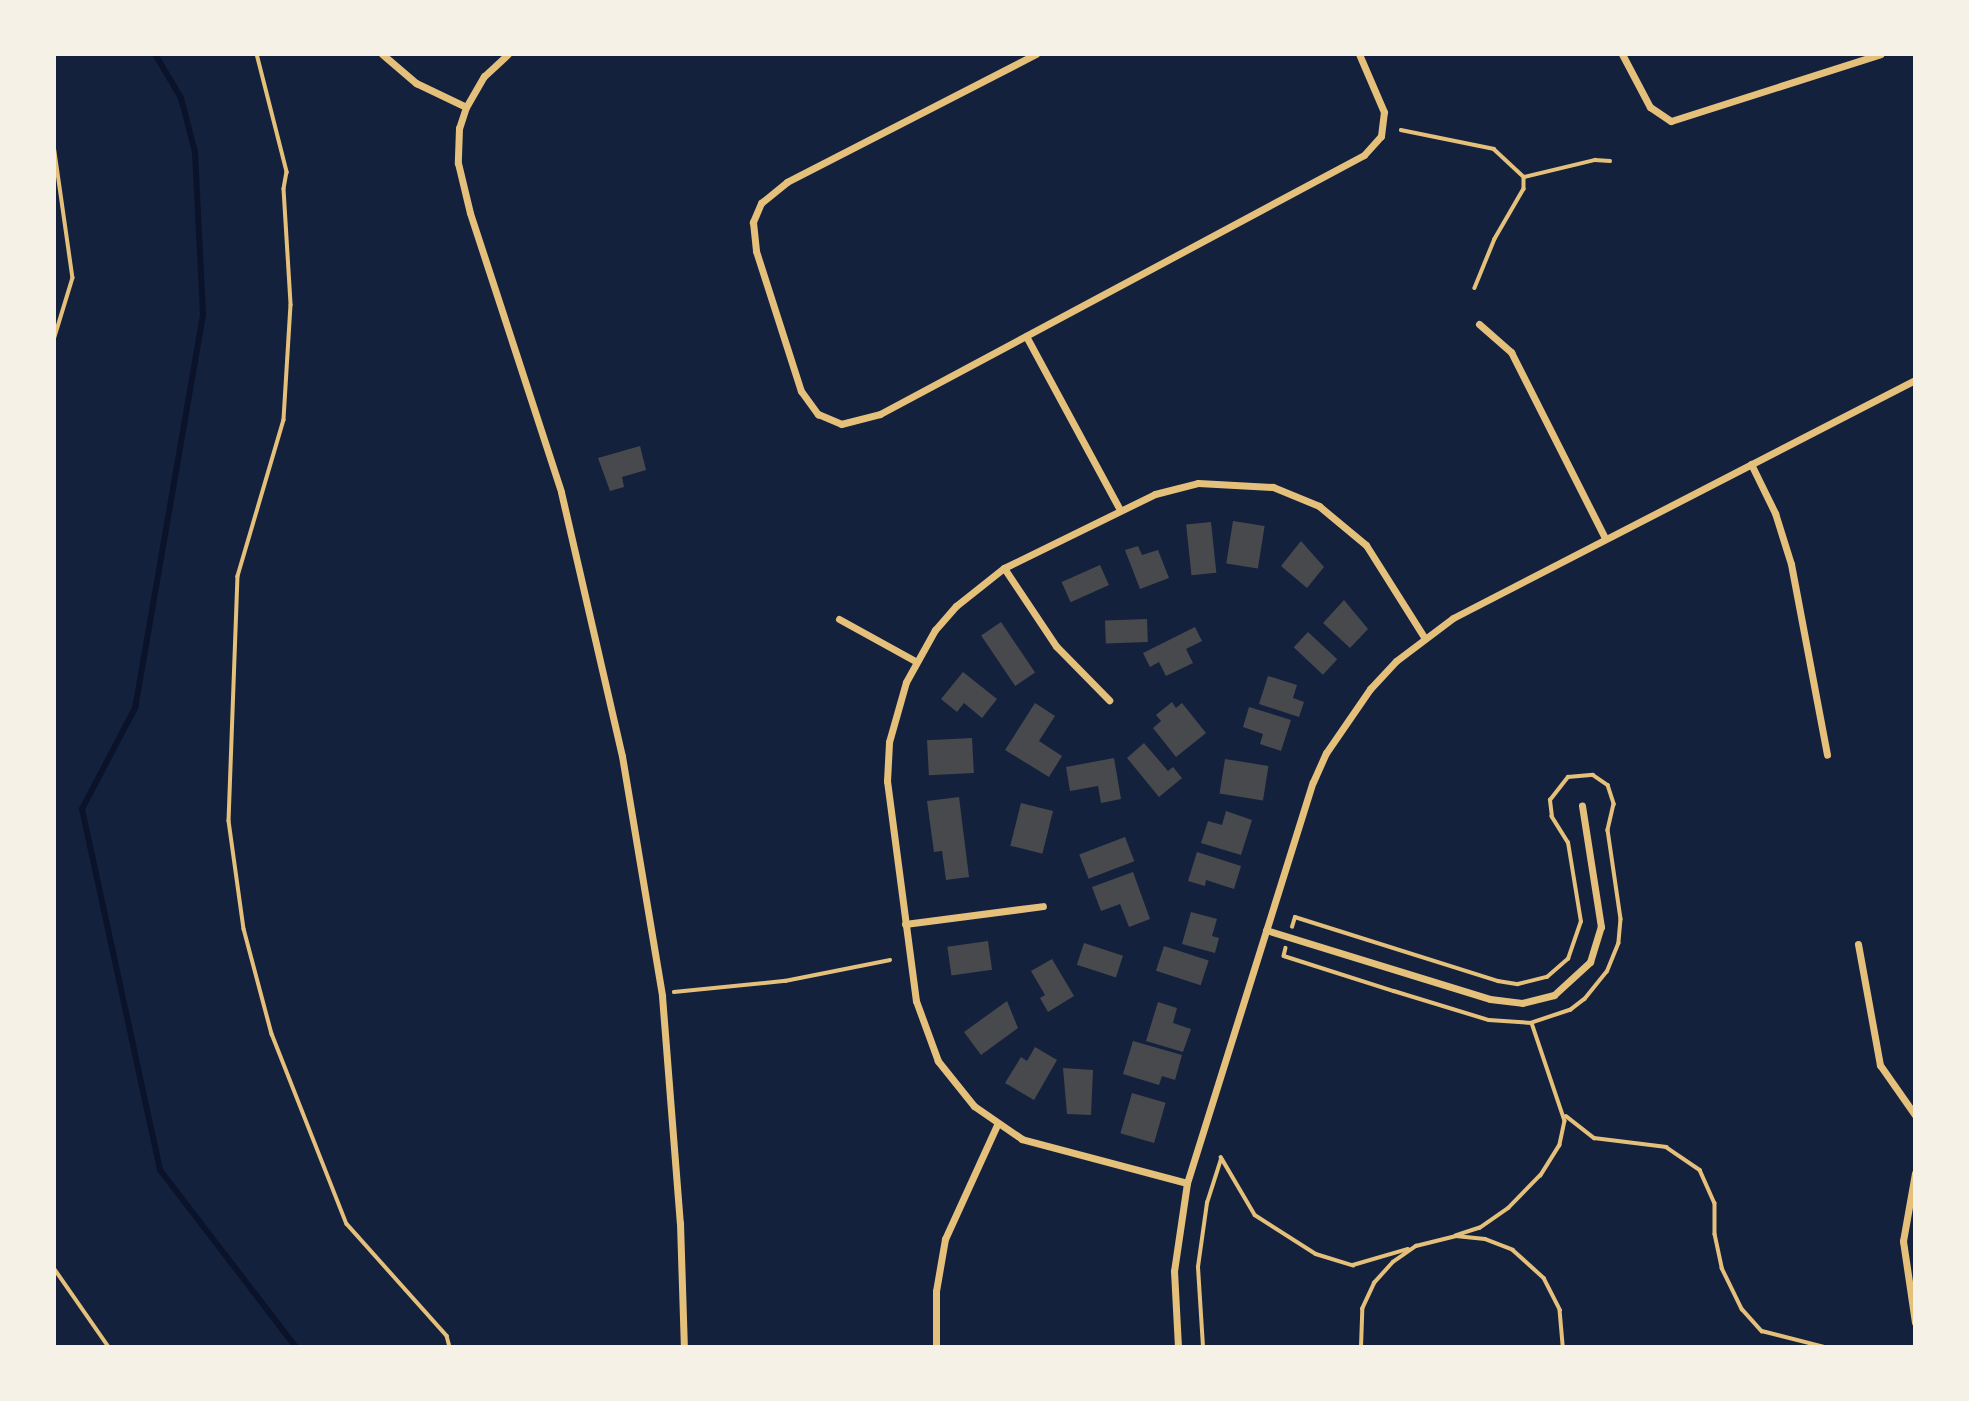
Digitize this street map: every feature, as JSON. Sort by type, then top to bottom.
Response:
[{"type":"street","points":[[382,54],[416,83],[466,107]]},
{"type":"street","points":[[508,54],[484,76],[466,107],[457,146],[461,183],[532,394],[577,553],[622,756],[661,993],[680,1223],[684,1347]]},
{"type":"street","points":[[1037,54],[776,189],[756,211],[753,236],[801,391],[810,407],[831,421],[850,423],[880,414],[1372,149],[1381,136],[1384,112],[1359,54]]},
{"type":"street","points":[[1622,54],[1650,107],[1671,121],[1889,54]]},
{"type":"street","points":[[1479,324],[1511,352],[1605,538]]},
{"type":"street","points":[[1026,336],[1120,510]]},
{"type":"street","points":[[1178,1347],[1174,1271],[1187,1183],[1303,812],[1326,753],[1370,689],[1424,637],[1605,538],[1915,380]]},
{"type":"street","points":[[1751,464],[1775,513],[1791,564],[1827,755]]},
{"type":"street","points":[[1187,1183],[1044,1147],[997,1125],[955,1086],[925,1033],[905,924],[887,781],[896,707],[915,661],[956,606],[1004,568],[1120,510],[1198,483],[1249,483],[1296,495],[1348,526],[1366,545],[1424,637]]},
{"type":"street","points":[[1004,568],[1056,646],[1109,700]]},
{"type":"street","points":[[839,619],[915,661]]},
{"type":"street","points":[[1266,930],[1508,1003],[1554,995],[1590,962],[1601,927],[1582,805]]},
{"type":"street","points":[[905,924],[1043,906]]},
{"type":"street","points":[[1858,944],[1880,1066],[1915,1115]]},
{"type":"street","points":[[936,1347],[936,1291],[945,1238],[997,1125]]},
{"type":"street","points":[[1915,1173],[1903,1241],[1915,1322]]},
{"type":"path","points":[[257,54],[287,172],[291,305],[284,420],[238,576],[229,821],[244,929],[272,1034],[347,1224],[447,1336],[450,1347]]},
{"type":"path","points":[[1401,130],[1494,149],[1524,177],[1524,188],[1495,239],[1475,288]]},
{"type":"path","points":[[54,145],[72,278],[54,340]]},
{"type":"path","points":[[1524,177],[1595,159],[1610,161]]},
{"type":"path","points":[[1593,775],[1608,785],[1614,804],[1608,830],[1621,919],[1619,943],[1608,972],[1591,993],[1572,1010],[1532,1023],[1489,1020],[1284,956],[1295,917],[1498,981],[1518,984],[1547,977],[1568,959],[1581,922],[1568,843],[1552,817],[1550,800],[1568,777],[1593,775]]},
{"type":"path","points":[[661,993],[785,981],[890,960]]},
{"type":"path","points":[[1203,1347],[1198,1267],[1207,1203],[1221,1157],[1255,1215],[1316,1254],[1353,1265],[1456,1236],[1494,1220],[1541,1175],[1560,1145],[1566,1121],[1532,1023]]},
{"type":"path","points":[[1562,1108],[1573,1125],[1594,1138],[1666,1147],[1700,1170],[1716,1203],[1715,1234],[1722,1268],[1742,1309],[1762,1331],[1825,1347]]},
{"type":"path","points":[[1456,1236],[1513,1250],[1544,1278],[1560,1310],[1563,1347]]},
{"type":"path","points":[[1358,1347],[1362,1309],[1374,1283],[1393,1262],[1416,1246]]},
{"type":"path","points":[[54,1268],[108,1347]]},
{"type":"building","points":[[640,446],[646,470],[622,477],[624,487],[610,491],[598,458]]},
{"type":"building","points":[[1233,521],[1265,526],[1258,568],[1226,563]]},
{"type":"building","points":[[1211,522],[1216,573],[1191,575],[1186,525]]},
{"type":"building","points":[[1301,541],[1324,567],[1307,588],[1281,566]]},
{"type":"building","points":[[1138,546],[1142,555],[1158,550],[1169,578],[1140,589],[1125,550]]},
{"type":"building","points":[[1100,565],[1109,585],[1071,602],[1062,582]]},
{"type":"building","points":[[1344,600],[1368,629],[1350,648],[1323,623]]},
{"type":"building","points":[[1147,619],[1148,642],[1106,643],[1105,620]]},
{"type":"building","points":[[1001,622],[1035,673],[1015,686],[981,635]]},
{"type":"building","points":[[1195,627],[1202,641],[1186,649],[1193,663],[1166,676],[1159,662],[1150,667],[1143,653]]},
{"type":"building","points":[[1308,632],[1337,659],[1323,675],[1294,647]]},
{"type":"building","points":[[963,672],[997,699],[982,718],[964,703],[957,712],[941,699]]},
{"type":"building","points":[[1268,676],[1297,685],[1293,698],[1304,702],[1299,717],[1259,704]]},
{"type":"building","points":[[1172,702],[1176,708],[1182,703],[1206,733],[1176,757],[1153,728],[1161,721],[1156,715]]},
{"type":"building","points":[[1035,703],[1055,716],[1039,741],[1062,756],[1049,777],[1005,750]]},
{"type":"building","points":[[1249,707],[1291,720],[1281,751],[1260,744],[1263,734],[1243,727]]},
{"type":"building","points":[[972,738],[974,773],[929,775],[927,740]]},
{"type":"building","points":[[1144,743],[1168,771],[1173,767],[1182,778],[1159,797],[1127,758]]},
{"type":"building","points":[[1114,758],[1121,799],[1101,803],[1098,786],[1070,791],[1066,767]]},
{"type":"building","points":[[1225,759],[1268,766],[1263,800],[1220,794]]},
{"type":"building","points":[[959,797],[969,877],[946,880],[942,851],[934,852],[927,801]]},
{"type":"building","points":[[1021,803],[1053,811],[1042,854],[1010,846]]},
{"type":"building","points":[[1226,811],[1252,820],[1241,855],[1201,843],[1208,821],[1222,825]]},
{"type":"building","points":[[1125,837],[1134,861],[1089,879],[1079,855]]},
{"type":"building","points":[[1197,852],[1241,866],[1234,889],[1206,880],[1205,886],[1188,881]]},
{"type":"building","points":[[1133,872],[1150,919],[1129,927],[1120,904],[1101,911],[1092,887]]},
{"type":"building","points":[[1191,912],[1217,919],[1212,936],[1219,938],[1215,953],[1182,944]]},
{"type":"building","points":[[988,941],[992,970],[951,975],[947,947]]},
{"type":"building","points":[[1084,943],[1123,956],[1116,978],[1077,965]]},
{"type":"building","points":[[1164,946],[1209,961],[1201,985],[1156,971]]},
{"type":"building","points":[[1052,959],[1074,996],[1048,1012],[1040,998],[1045,995],[1031,971]]},
{"type":"building","points":[[1007,1001],[1018,1028],[981,1055],[964,1032]]},
{"type":"building","points":[[1158,1002],[1177,1008],[1173,1023],[1191,1029],[1183,1052],[1146,1041]]},
{"type":"building","points":[[1133,1041],[1182,1055],[1175,1080],[1162,1076],[1159,1085],[1123,1074]]},
{"type":"building","points":[[1035,1047],[1057,1060],[1034,1100],[1005,1083],[1021,1057],[1027,1061]]},
{"type":"building","points":[[1063,1068],[1093,1070],[1091,1115],[1067,1114]]},
{"type":"building","points":[[1132,1093],[1166,1103],[1154,1143],[1120,1133]]},
{"type":"waterway","points":[[155,54],[181,98],[195,152],[203,315],[135,708],[82,809],[160,1170],[296,1347]]}]
